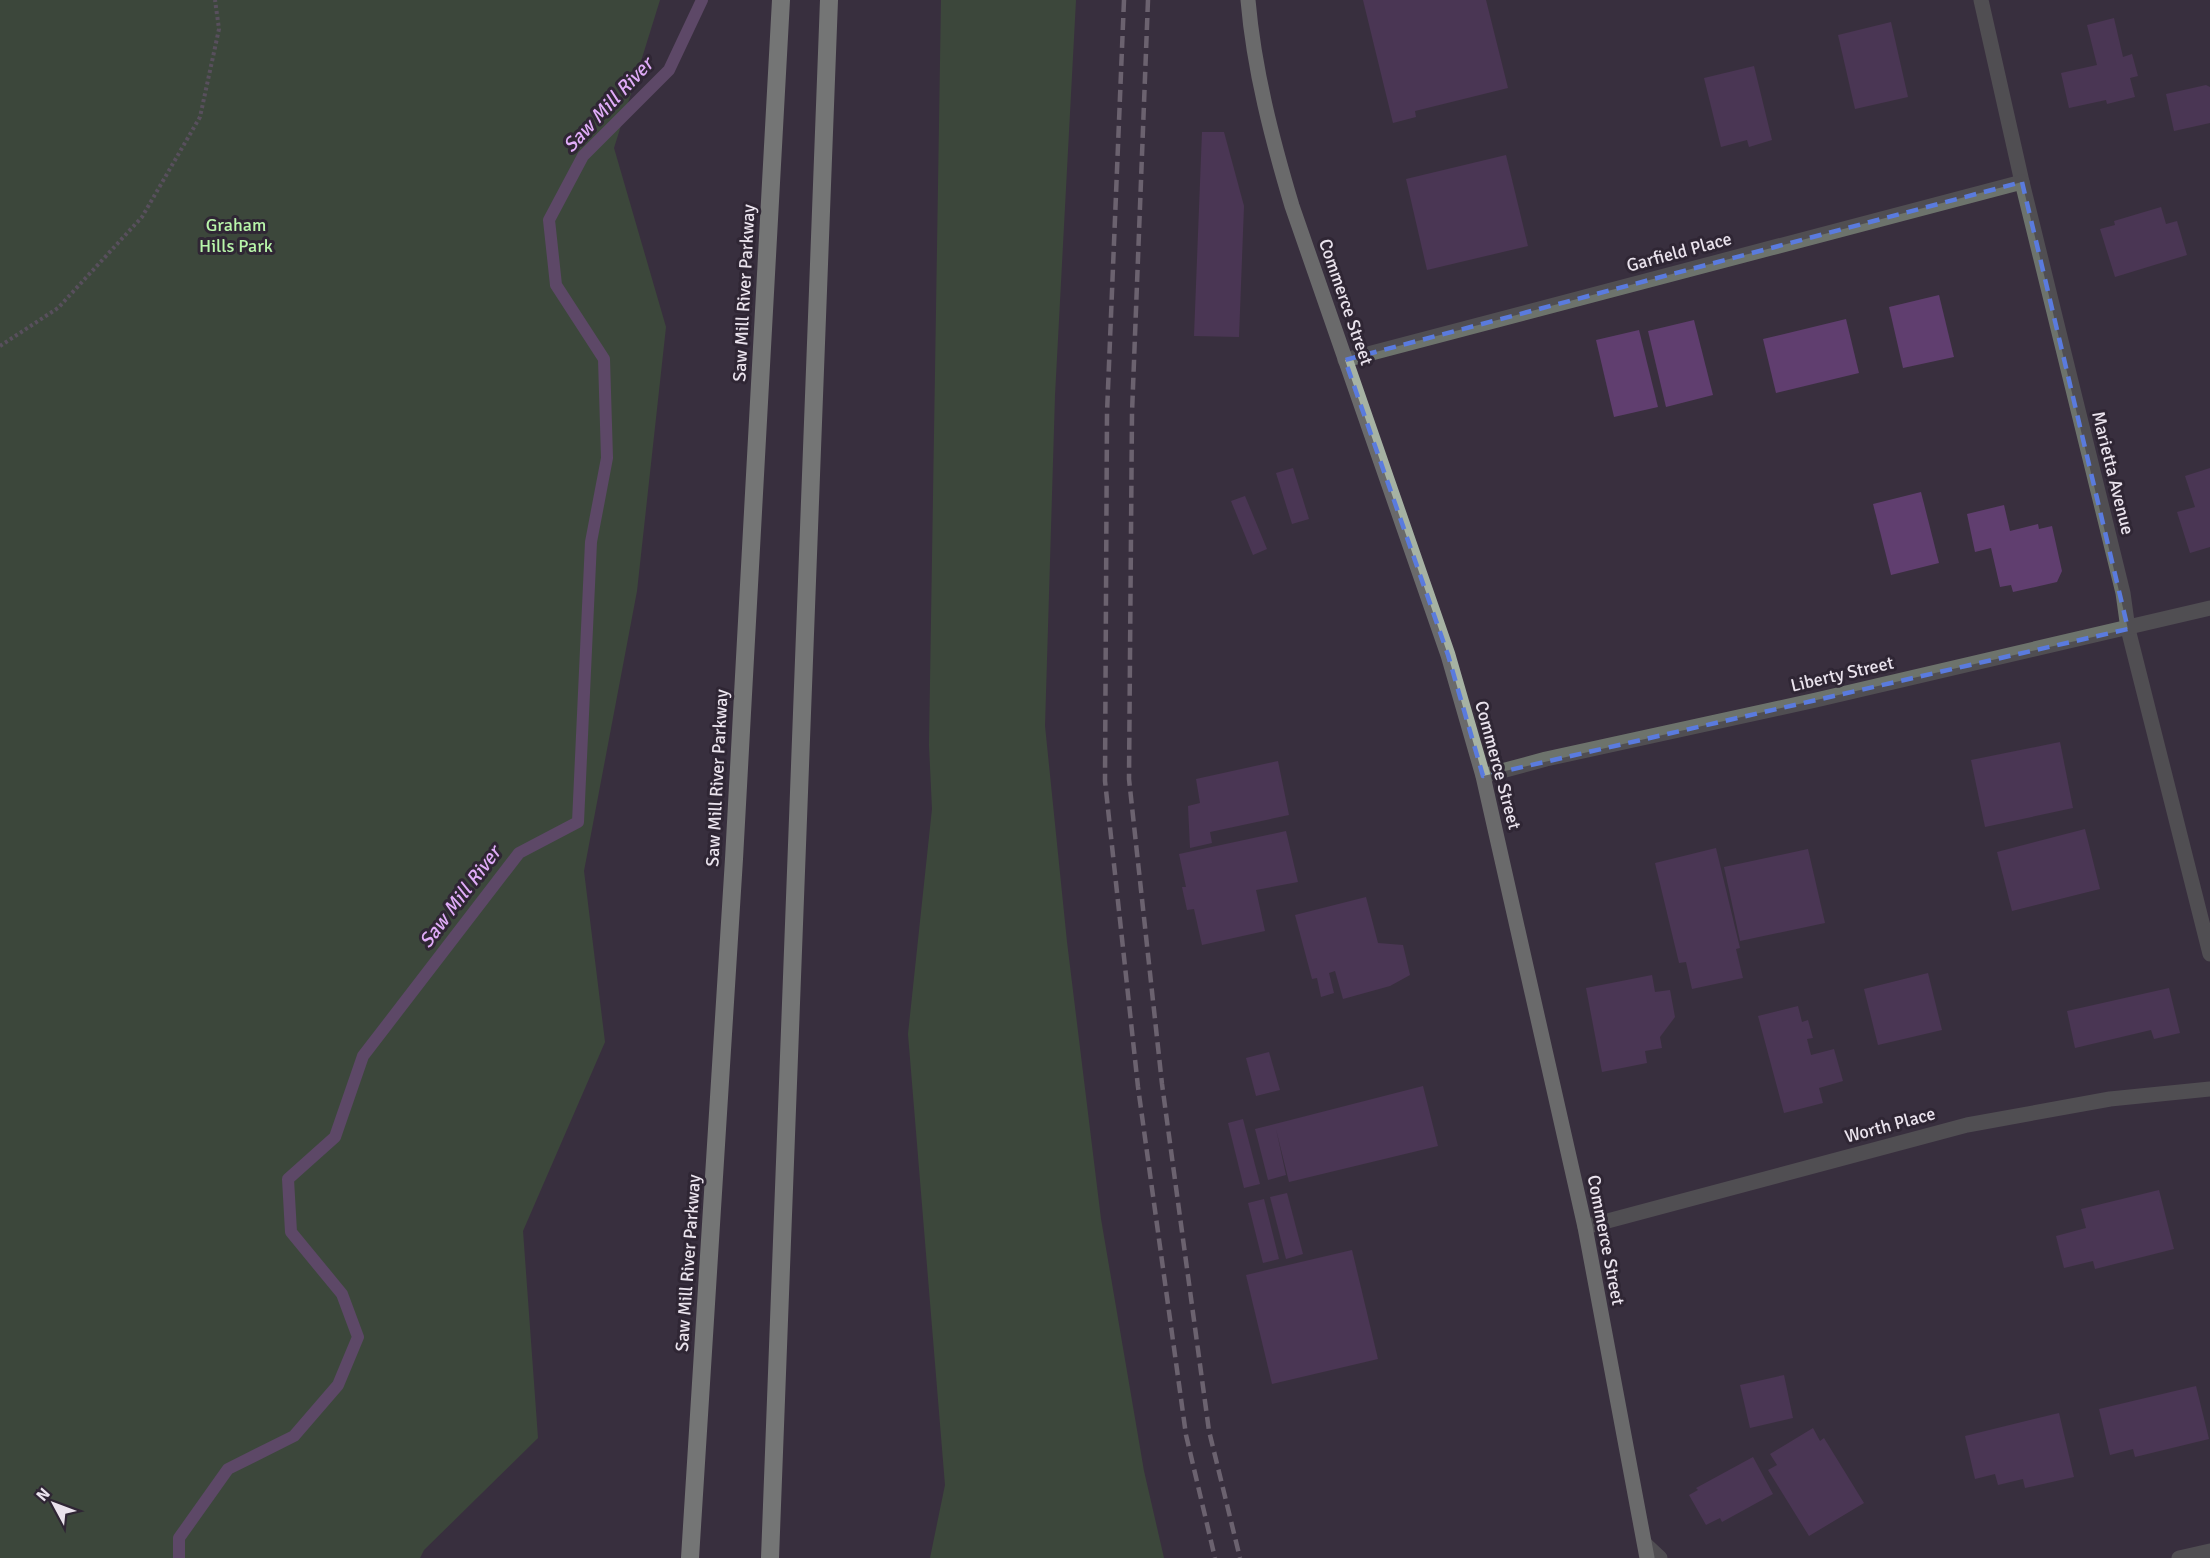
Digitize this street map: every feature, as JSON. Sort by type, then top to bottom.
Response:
[{"type":"highway","name":"Saw Mill River Parkway","points":[[690,1558],[734,859],[781,0]]},
{"type":"highway","points":[[770,1558],[829,0]]},
{"type":"main road","name":"Commerce Street","points":[[1248,0],[1257,69],[1276,152],[1345,360],[1448,655],[1483,776],[1585,1227],[1646,1551]]},
{"type":"street","name":"Marietta Avenue","points":[[1981,0],[2022,182],[2120,582],[2128,629],[2210,954]]},
{"type":"street","name":"Garfield Place","points":[[1345,360],[2022,182]]},
{"type":"street","name":"Liberty Street","points":[[1483,776],[1546,759],[2128,629],[2210,608]]},
{"type":"street","name":"Worth Place","points":[[1585,1227],[1968,1125],[2110,1099],[2210,1089]]},
{"type":"street","points":[[1646,1551],[1660,1558]]},
{"type":"street","points":[[2178,1558],[2210,1551]]},
{"type":"path","points":[[0,346],[58,308],[142,217],[200,117],[219,29],[215,0]]},
{"type":"highlighted area","points":[[2022,182],[2128,629],[1483,776],[1448,655],[1345,360]]},
{"type":"green space","name":"Graham Hills Park","points":[[0,0],[660,0],[614,148],[666,327],[637,591],[584,871],[605,1042],[523,1231],[538,1438],[424,1550],[420,1558],[0,1558]]},
{"type":"green space","points":[[941,0],[1076,0],[1055,395],[1045,726],[1067,942],[1101,1219],[1144,1471],[1164,1558],[930,1558],[945,1485],[908,1034],[932,809],[929,745]]},
{"type":"building","points":[[1363,0],[1486,0],[1508,88],[1415,111],[1416,117],[1393,123]]},
{"type":"building","points":[[2114,18],[2123,57],[2132,54],[2138,76],[2130,78],[2135,97],[2107,104],[2106,100],[2069,108],[2061,73],[2097,65],[2087,25]]},
{"type":"building","points":[[1891,22],[1908,97],[1855,109],[1838,35]]},
{"type":"building","points":[[1754,66],[1772,140],[1749,147],[1747,140],[1721,147],[1704,78]]},
{"type":"building","points":[[2206,85],[2210,87],[2210,123],[2174,131],[2166,94]]},
{"type":"building","points":[[1202,132],[1224,132],[1244,206],[1239,337],[1194,336]]},
{"type":"building","points":[[1506,155],[1528,246],[1427,270],[1406,179]]},
{"type":"building","points":[[2161,207],[2166,224],[2177,221],[2187,255],[2115,277],[2100,229],[2115,225],[2114,221]]},
{"type":"building","points":[[1939,295],[1954,357],[1903,368],[1889,307]]},
{"type":"building","points":[[1846,319],[1859,373],[1776,393],[1763,339]]},
{"type":"building","points":[[1694,320],[1713,395],[1666,407],[1648,331]]},
{"type":"building","points":[[1639,330],[1658,407],[1614,417],[1596,340]]},
{"type":"building","points":[[1293,468],[1309,519],[1292,524],[1276,473]]},
{"type":"building","points":[[2210,468],[2210,547],[2190,553],[2177,512],[2195,507],[2185,476]]},
{"type":"building","points":[[1921,492],[1939,563],[1891,575],[1873,504]]},
{"type":"building","points":[[1245,496],[1267,549],[1253,555],[1231,501]]},
{"type":"building","points":[[2004,505],[2010,531],[2038,524],[2039,529],[2052,526],[2062,571],[2057,582],[2013,592],[2011,585],[2000,587],[1991,548],[1975,552],[1967,514]]},
{"type":"building","points":[[2060,742],[2073,808],[1985,827],[1971,760]]},
{"type":"building","points":[[1278,761],[1289,815],[1210,832],[1212,843],[1190,848],[1188,806],[1200,803],[1196,779]]},
{"type":"building","points":[[2085,829],[2100,889],[2012,911],[1997,852]]},
{"type":"building","points":[[1286,831],[1298,882],[1256,890],[1265,931],[1202,945],[1194,909],[1187,910],[1182,887],[1186,887],[1179,854]]},
{"type":"building","points":[[1716,848],[1740,948],[1736,949],[1743,978],[1692,989],[1686,962],[1679,963],[1655,863]]},
{"type":"building","points":[[1808,849],[1825,923],[1740,941],[1724,867]]},
{"type":"building","points":[[1366,897],[1378,943],[1403,945],[1410,975],[1390,986],[1343,999],[1335,971],[1329,973],[1334,993],[1321,997],[1317,978],[1312,979],[1295,915]]},
{"type":"building","points":[[1928,973],[1942,1030],[1878,1045],[1864,989]]},
{"type":"building","points":[[1652,975],[1655,992],[1670,990],[1675,1017],[1660,1037],[1662,1048],[1645,1051],[1647,1063],[1602,1072],[1586,988]]},
{"type":"building","points":[[2169,988],[2180,1033],[2154,1039],[2151,1030],[2075,1048],[2067,1011]]},
{"type":"building","points":[[1798,1006],[1802,1022],[1808,1020],[1813,1038],[1807,1039],[1811,1055],[1834,1049],[1843,1081],[1819,1088],[1823,1103],[1784,1113],[1758,1016]]},
{"type":"building","points":[[1269,1052],[1280,1090],[1256,1096],[1246,1058]]},
{"type":"building","points":[[1423,1086],[1438,1146],[1289,1182],[1276,1129],[1286,1175],[1268,1180],[1255,1129]]},
{"type":"building","points":[[1243,1119],[1260,1184],[1244,1188],[1228,1123]]},
{"type":"building","points":[[2159,1190],[2174,1249],[2095,1269],[2093,1261],[2064,1268],[2056,1236],[2086,1228],[2081,1209]]},
{"type":"building","points":[[1287,1193],[1303,1254],[1286,1259],[1270,1197]]},
{"type":"building","points":[[1264,1199],[1279,1259],[1263,1263],[1248,1203]]},
{"type":"building","points":[[1352,1250],[1378,1359],[1272,1384],[1246,1275]]},
{"type":"building","points":[[1784,1375],[1793,1418],[1750,1428],[1740,1385]]},
{"type":"building","points":[[2196,1386],[2209,1439],[2135,1457],[2133,1449],[2110,1455],[2099,1409]]},
{"type":"building","points":[[2059,1413],[2074,1477],[2025,1488],[2023,1479],[1998,1485],[1995,1474],[1975,1479],[1965,1436]]},
{"type":"building","points":[[1813,1428],[1820,1441],[1824,1438],[1864,1503],[1809,1536],[1768,1470],[1777,1465],[1770,1454]]},
{"type":"building","points":[[1753,1457],[1773,1494],[1722,1522],[1720,1518],[1706,1525],[1689,1495],[1698,1490],[1696,1488]]},
{"type":"waterway","name":"Saw Mill River","points":[[179,1558],[179,1538],[228,1469],[294,1436],[338,1385],[358,1337],[342,1294],[291,1232],[288,1179],[335,1137],[363,1056],[519,853],[578,822],[591,542],[607,458],[604,359],[556,285],[549,220],[583,156],[669,70],[702,0]]},
{"type":"railway","points":[[1124,0],[1107,413],[1105,781],[1138,1087],[1186,1435],[1215,1558]]},
{"type":"railway","points":[[1148,0],[1132,413],[1129,779],[1162,1084],[1209,1431],[1240,1558]]}]
